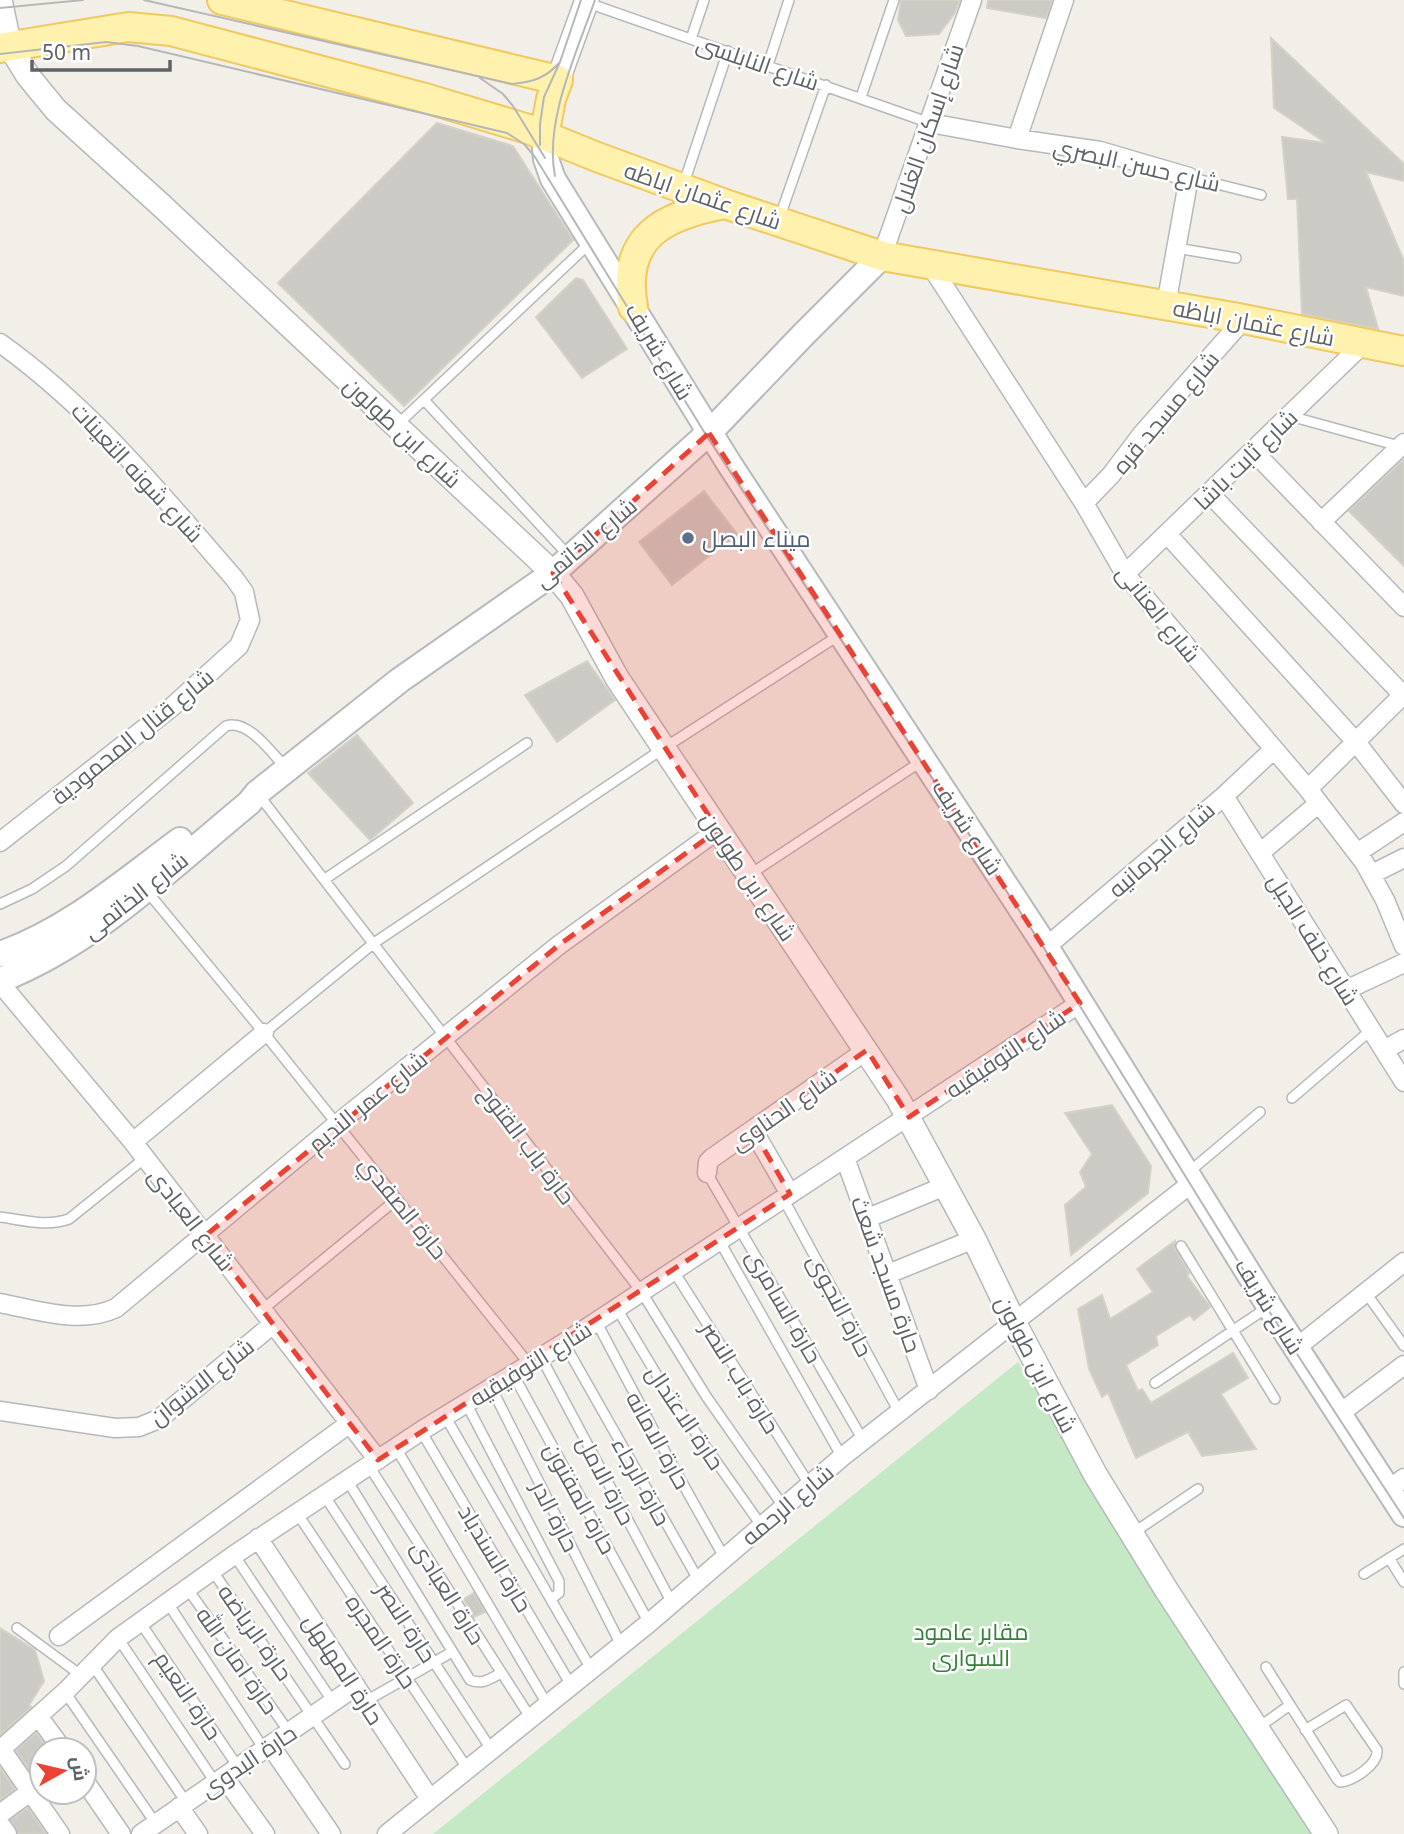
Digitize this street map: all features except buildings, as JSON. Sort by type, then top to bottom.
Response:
[{"type":"main road","points":[[222,0],[270,6],[558,80],[551,99],[544,136]]},
{"type":"main road","name":"شارع عثمان اباظه","points":[[5,47],[128,27],[171,31],[425,98],[528,129],[682,189],[882,256],[1244,319],[1404,351]]},
{"type":"main road","name":"شارع شريف","points":[[544,136],[546,159],[553,179],[709,433],[1046,947],[1339,1414],[1396,1484],[1404,1514]]},
{"type":"main road","points":[[633,307],[630,277],[634,258],[644,240],[659,225],[677,216],[725,204]]},
{"type":"main road","name":"شارع الخاتمى","points":[[0,981],[41,963],[74,943],[145,889],[249,803],[257,793],[400,680],[562,565],[709,433],[882,256]]},
{"type":"main road","name":"شارع الخاتمى","points":[[0,954],[37,940],[68,921],[238,798],[257,793]]},
{"type":"street","points":[[0,0],[5,47]]},
{"type":"street","name":"شارع إسكان الغلال","points":[[882,256],[972,0]]},
{"type":"street","points":[[1017,139],[1064,0]]},
{"type":"street","points":[[558,80],[587,1]]},
{"type":"street","name":"شارع ابن طولون","points":[[5,47],[56,110],[162,205],[396,425],[562,565],[572,596],[617,678],[867,1050],[909,1117],[1089,1465],[1326,1834]]},
{"type":"street","name":"شارع حسن البصري","points":[[930,123],[1100,151],[1189,177]]},
{"type":"street","points":[[1166,305],[1189,177]]},
{"type":"street","name":"شارع العنانى","points":[[931,266],[1084,503],[1125,574],[1314,796],[1357,853],[1372,874],[1404,946]]},
{"type":"street","name":"شارع مسجد قره","points":[[1084,503],[1244,319]]},
{"type":"street","name":"شارع شونه التعينات","points":[[0,343],[63,393],[130,458],[234,578],[244,592],[250,620]]},
{"type":"street","name":"شارع ثابت باشا","points":[[1125,574],[1364,343]]},
{"type":"street","points":[[1321,522],[1402,445]]},
{"type":"street","points":[[1252,451],[1404,607]]},
{"type":"street","points":[[1210,494],[1404,695],[1356,742],[1314,796],[1260,853]]},
{"type":"street","points":[[1167,534],[1356,742],[1404,804]]},
{"type":"street","name":"شارع قنال المحمودية","points":[[0,842],[173,706],[239,646],[250,620]]},
{"type":"street","name":"شارع الجرمانيه","points":[[1046,947],[1224,796],[1274,749]]},
{"type":"street","name":"شارع خلف الجبل","points":[[1224,796],[1404,1082]]},
{"type":"street","points":[[1357,853],[1404,822]]},
{"type":"street","name":"شارع عمر النديم","points":[[0,1303],[76,1317],[105,1313],[126,1300],[337,1124],[559,945],[718,830]]},
{"type":"street","points":[[1372,874],[1404,858]]},
{"type":"street","points":[[1346,990],[1404,963]]},
{"type":"street","name":"شارع العبادى","points":[[0,981],[133,1142],[350,1423],[374,1463]]},
{"type":"street","name":"شارع التوفيقيه","points":[[1,1749],[65,1692],[118,1638],[258,1538],[445,1416],[564,1343],[1080,1003]]},
{"type":"street","points":[[133,1142],[264,1033]]},
{"type":"street","points":[[1384,1051],[1404,1039]]},
{"type":"street","name":"شارع الحناوى","points":[[707,1173],[708,1162],[867,1050]]},
{"type":"street","name":"حارة النجوى","points":[[753,1130],[786,1196]]},
{"type":"street","name":"حارة مسجد شعث","points":[[845,1158],[929,1390]]},
{"type":"street","name":"شارع الرحمه","points":[[387,1834],[699,1581],[842,1457],[1014,1322],[1190,1177]]},
{"type":"street","points":[[868,1218],[945,1186]]},
{"type":"street","points":[[888,1274],[974,1239]]},
{"type":"street","points":[[1296,1348],[1404,1262]]},
{"type":"street","name":"شارع الاشوان","points":[[0,1411],[115,1429],[149,1424],[159,1419],[268,1317]]},
{"type":"street","points":[[1339,1414],[1404,1365]]},
{"type":"street","points":[[60,1636],[350,1423]]},
{"type":"street","name":"حارة المهلهل","points":[[258,1538],[430,1799]]},
{"type":"street","name":"حارة البدوى","points":[[149,1829],[333,1702],[361,1694]]},
{"type":"street","points":[[38,1716],[53,1736]]},
{"type":"street","points":[[267,1747],[331,1834]]},
{"type":"street","points":[[1,1749],[28,1778]]},
{"type":"street","points":[[226,1775],[265,1834]]},
{"type":"street","points":[[0,1814],[28,1793]]},
{"type":"street","points":[[98,1800],[121,1834]]},
{"type":"street","points":[[183,1805],[198,1834]]},
{"type":"street","points":[[46,1806],[60,1834]]},
{"type":"street","points":[[0,1824],[6,1834]]},
{"type":"lane","points":[[691,39],[704,0]]},
{"type":"lane","points":[[768,65],[789,0]]},
{"type":"lane","points":[[861,97],[894,0]]},
{"type":"lane","name":"شارع النابلسى","points":[[587,1],[930,123]]},
{"type":"lane","points":[[682,189],[728,51]]},
{"type":"lane","points":[[778,222],[826,85]]},
{"type":"lane","name":"شارع حسن البصري","points":[[1189,177],[1261,195]]},
{"type":"lane","points":[[396,425],[425,401],[592,241]]},
{"type":"lane","points":[[1176,248],[1236,258]]},
{"type":"lane","points":[[425,401],[562,565]]},
{"type":"lane","points":[[1290,415],[1402,445]]},
{"type":"lane","points":[[264,1033],[374,943],[664,748],[841,634]]},
{"type":"lane","points":[[0,904],[32,890],[66,866],[226,726],[234,723],[246,728],[287,769]]},
{"type":"lane","points":[[325,879],[527,743]]},
{"type":"lane","points":[[748,876],[923,760]]},
{"type":"lane","name":"حارة باب الفتوح","points":[[257,793],[641,1291],[706,1396],[783,1506]]},
{"type":"lane","name":"حارة الصفدي","points":[[145,889],[397,1199],[535,1360]]},
{"type":"lane","points":[[1292,1098],[1371,1030]]},
{"type":"lane","points":[[1190,1177],[1260,1112]]},
{"type":"lane","points":[[0,1217],[41,1223],[56,1223],[69,1219],[145,1158]]},
{"type":"lane","name":"حارة السامرى","points":[[707,1173],[863,1440]]},
{"type":"lane","name":"حارة النجوى","points":[[786,1196],[899,1412]]},
{"type":"lane","name":"شارع الاشوان","points":[[268,1317],[397,1199]]},
{"type":"lane","points":[[719,1240],[842,1457]]},
{"type":"lane","points":[[1181,1246],[1275,1399]]},
{"type":"lane","name":"حارة باب النصر","points":[[673,1269],[809,1484]]},
{"type":"lane","points":[[1366,1293],[1404,1346]]},
{"type":"lane","points":[[1155,1382],[1269,1306]]},
{"type":"lane","name":"حارة الاعتدال","points":[[616,1307],[667,1392],[761,1525]]},
{"type":"lane","name":"حارة الامانه","points":[[596,1321],[724,1557]]},
{"type":"lane","name":"حارة الرجاء","points":[[564,1343],[699,1581]]},
{"type":"lane","name":"حارة الامل","points":[[535,1360],[672,1603]]},
{"type":"lane","name":"حارة المفتون","points":[[513,1374],[649,1622]]},
{"type":"lane","name":"حارة الدر","points":[[491,1387],[621,1645]]},
{"type":"lane","points":[[466,1403],[559,1581],[559,1593],[551,1599]]},
{"type":"lane","points":[[445,1416],[591,1669]]},
{"type":"lane","name":"حارة السندباد","points":[[421,1432],[571,1685]]},
{"type":"lane","points":[[396,1448],[547,1704]]},
{"type":"lane","name":"حارة العبادى","points":[[374,1463],[530,1717]]},
{"type":"lane","points":[[347,1480],[470,1679],[476,1683],[484,1682],[501,1673]]},
{"type":"lane","points":[[1132,1534],[1198,1489]]},
{"type":"lane","name":"حارة النصر","points":[[324,1495],[491,1749]]},
{"type":"lane","name":"حارة المجره","points":[[297,1513],[467,1768]]},
{"type":"lane","points":[[1364,1574],[1404,1549]]},
{"type":"lane","points":[[234,1555],[333,1702]]},
{"type":"lane","points":[[1389,1558],[1404,1582]]},
{"type":"lane","name":"حارة الرياضه","points":[[212,1570],[345,1765]]},
{"type":"lane","name":"حارة امان الله","points":[[187,1588],[289,1732]]},
{"type":"lane","points":[[167,1602],[267,1747]]},
{"type":"lane","name":"حارة النعيم","points":[[140,1622],[226,1775]]},
{"type":"lane","points":[[17,1628],[87,1670],[183,1805]]},
{"type":"lane","points":[[118,1638],[226,1775]]},
{"type":"lane","points":[[361,1694],[407,1678],[452,1651]]},
{"type":"lane","points":[[1266,1667],[1305,1730],[1340,1782],[1347,1782],[1374,1762],[1377,1756],[1377,1750],[1346,1705],[1305,1730]]},
{"type":"lane","points":[[1404,1672],[1404,1684]]},
{"type":"lane","points":[[65,1692],[149,1829]]},
{"type":"lane","points":[[1257,1728],[1290,1705]]},
{"type":"highlighted area","points":[[709,433],[1080,1003],[909,1117],[867,1050],[753,1130],[790,1194],[378,1460],[205,1236],[559,945],[718,830],[553,573]]},
{"type":"green space","name":"مقابر عامود السوارى","points":[[1018,1362],[1320,1834],[433,1834]]},
{"type":"tram line","points":[[0,8],[83,0]]},
{"type":"tram line","points":[[144,0],[512,84],[539,78],[560,62]]},
{"type":"tram line","points":[[540,145],[544,97],[560,62],[581,0]]},
{"type":"tram line","points":[[555,176],[553,155],[558,110],[595,0]]},
{"type":"tram line","points":[[0,54],[106,42],[138,46],[507,133],[524,144],[535,157],[706,435],[1044,948],[1267,1308],[1404,1518]]},
{"type":"tram line","points":[[480,78],[503,94],[513,106],[545,158]]},
{"type":"place","name":"ميناء البصل","points":[[688,538]]}]
